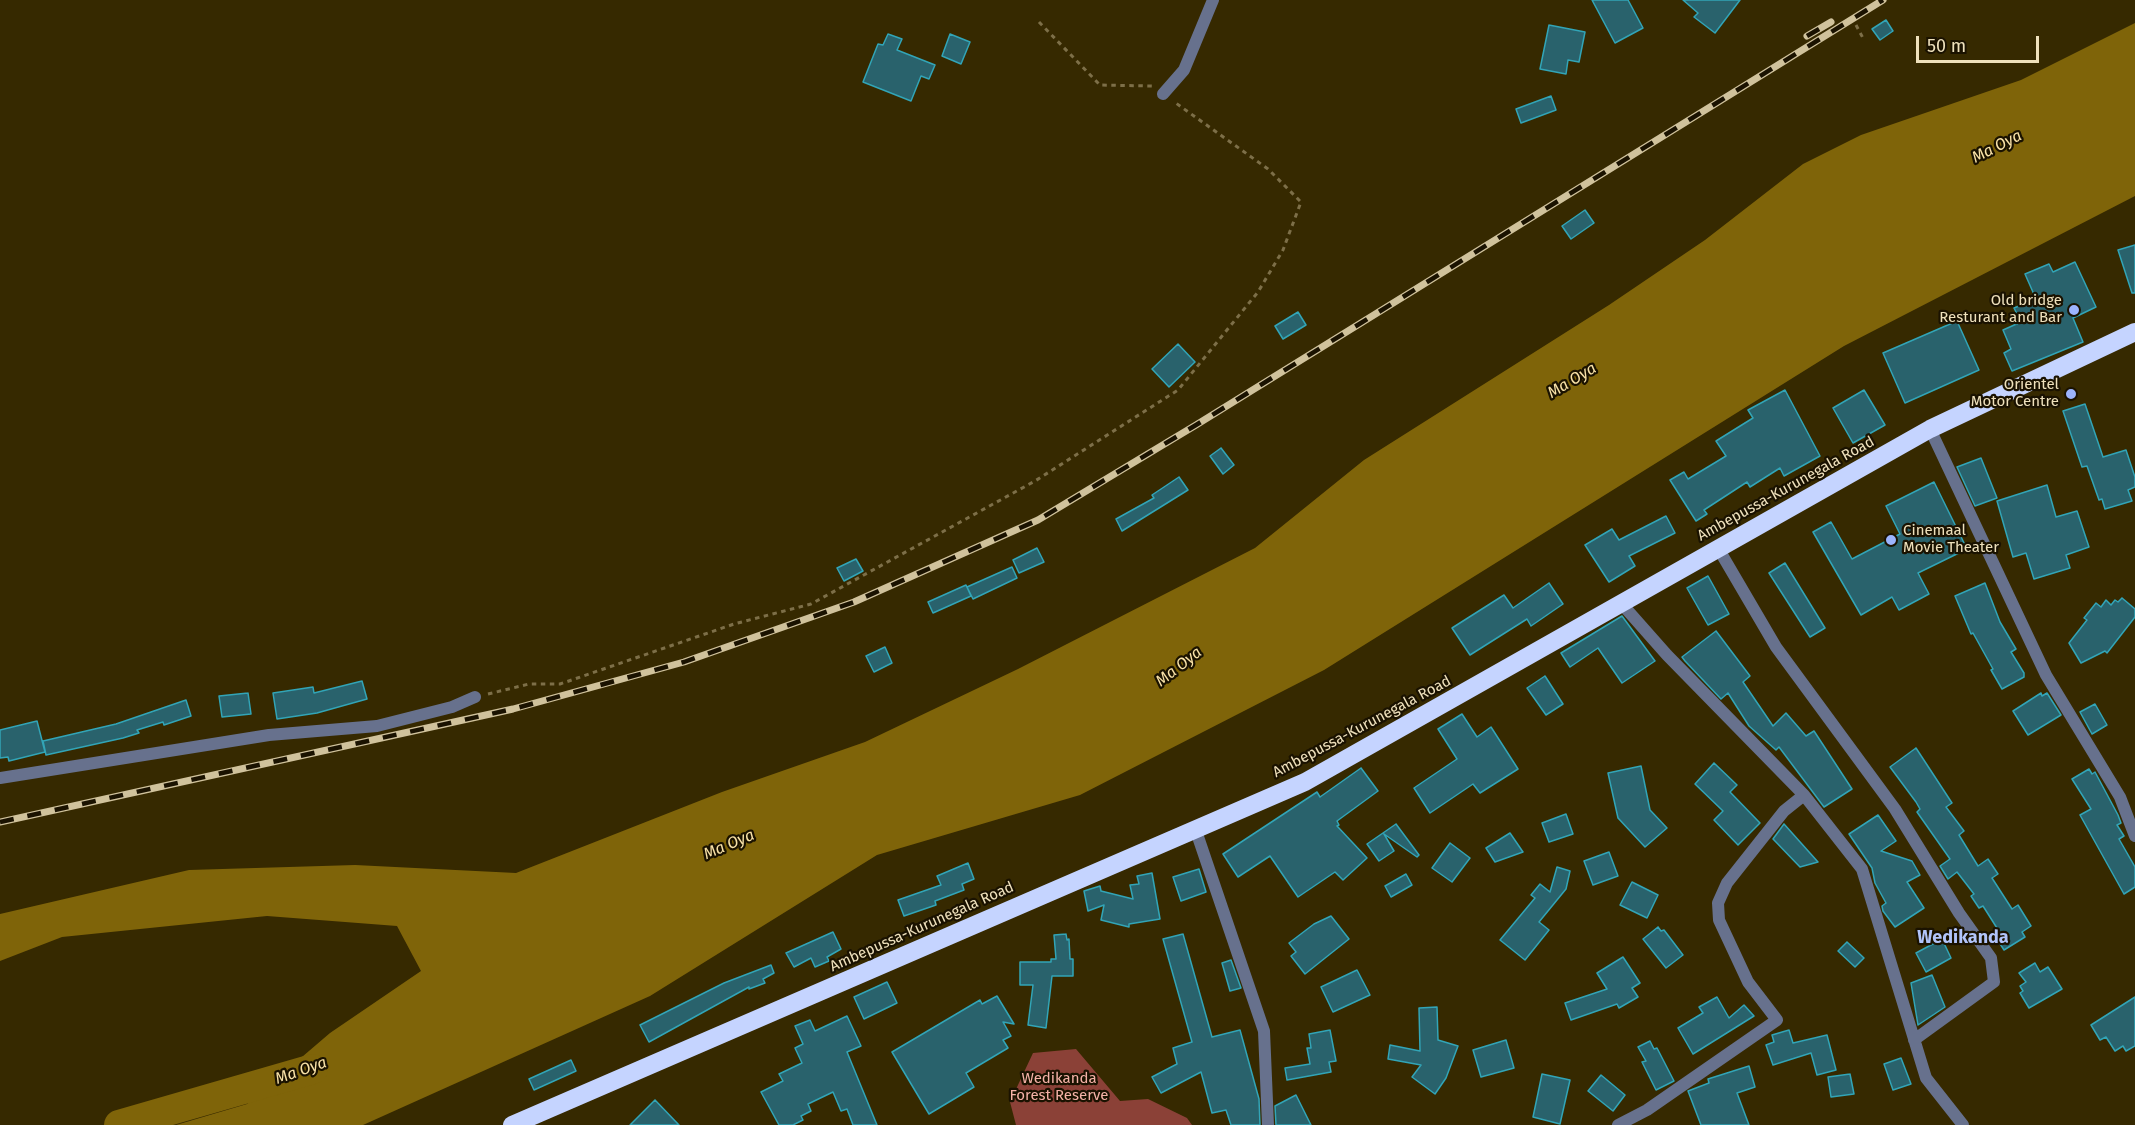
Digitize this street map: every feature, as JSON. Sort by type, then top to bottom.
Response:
[{"type":"highway","name":"Ambepussa-Kurunegala Road","points":[[512,1125],[1305,782],[1930,429],[2135,332]]},
{"type":"street","points":[[1163,94],[1184,70],[1213,0]]},
{"type":"street","points":[[1930,429],[2046,675],[2120,797],[2135,836]]},
{"type":"street","points":[[1718,548],[1776,647],[1895,809],[1959,913],[1991,958],[1994,982],[1914,1040]]},
{"type":"street","points":[[1621,603],[1667,655],[1804,795],[1862,869],[1926,1078],[1963,1125]]},
{"type":"street","points":[[0,778],[269,735],[377,726],[452,707],[475,697]]},
{"type":"street","points":[[1618,1125],[1647,1110],[1778,1020],[1748,982],[1719,920],[1718,903],[1727,883],[1784,811],[1804,795]]},
{"type":"street","points":[[1195,828],[1264,1031],[1268,1125]]},
{"type":"path","points":[[475,697],[529,684],[560,684],[734,624],[811,604],[1035,482],[1178,390],[1258,292],[1283,250],[1301,202],[1268,169],[1154,86],[1100,85],[1039,22]]},
{"type":"path","points":[[1856,25],[1864,40]]},
{"type":"green space","name":"Wedikanda Forest Reserve","points":[[1076,1049],[1120,1101],[1148,1099],[1187,1118],[1192,1125],[1016,1125],[1010,1102],[1033,1053]]},
{"type":"water","points":[[2135,23],[2135,196],[1844,346],[1324,670],[1080,795],[877,855],[650,996],[363,1125],[176,1125],[247,1104],[330,1033],[421,971],[397,926],[267,916],[62,937],[0,961],[0,914],[189,870],[355,865],[516,873],[722,792],[865,742],[1018,669],[1255,548],[1364,460],[1609,305],[1705,240],[1803,164],[1861,135],[2021,80]]},
{"type":"building","points":[[1592,0],[1628,0],[1643,28],[1615,43]]},
{"type":"building","points":[[1683,0],[1740,0],[1715,33],[1694,17],[1698,13]]},
{"type":"building","points":[[1886,20],[1893,31],[1880,40],[1872,29]]},
{"type":"building","points":[[1549,25],[1585,32],[1579,62],[1568,60],[1566,74],[1540,69]]},
{"type":"building","points":[[888,34],[902,39],[897,50],[935,65],[929,79],[921,76],[911,101],[863,82],[878,44],[883,45]]},
{"type":"building","points":[[950,34],[970,42],[961,64],[942,56]]},
{"type":"building","points":[[1551,96],[1556,110],[1521,123],[1516,109]]},
{"type":"building","points":[[1585,210],[1594,223],[1571,239],[1562,226]]},
{"type":"building","points":[[2135,245],[2135,293],[2132,293],[2118,250]]},
{"type":"building","points":[[2075,262],[2096,307],[2073,318],[2083,342],[2012,371],[2004,353],[2011,349],[2003,330],[2021,322],[2014,308],[2036,299],[2025,274],[2049,264],[2053,272]]},
{"type":"building","points":[[1298,312],[1306,325],[1283,339],[1275,326]]},
{"type":"building","points":[[1957,321],[1979,370],[1905,403],[1883,353]]},
{"type":"building","points":[[1178,344],[1195,362],[1169,387],[1152,369]]},
{"type":"building","points":[[1785,390],[1820,456],[1784,476],[1780,468],[1750,487],[1747,482],[1704,510],[1707,514],[1696,521],[1670,480],[1684,472],[1688,479],[1726,456],[1716,441],[1753,418],[1748,410]]},
{"type":"building","points":[[1864,390],[1885,425],[1853,443],[1833,408]]},
{"type":"building","points":[[2085,404],[2103,457],[2126,450],[2135,477],[2135,487],[2128,490],[2132,501],[2105,509],[2102,499],[2099,500],[2087,466],[2082,467],[2063,411]]},
{"type":"building","points":[[1221,448],[1234,465],[1223,474],[1210,456]]},
{"type":"building","points":[[1981,458],[1997,498],[1975,506],[1957,467]]},
{"type":"building","points":[[1179,477],[1188,490],[1122,531],[1116,519],[1154,498],[1152,495]]},
{"type":"building","points":[[1934,482],[1967,549],[1918,573],[1929,594],[1899,610],[1892,597],[1861,615],[1813,532],[1831,522],[1852,559],[1900,534],[1886,506]]},
{"type":"building","points":[[2047,485],[2056,517],[2077,511],[2089,547],[2066,555],[2070,568],[2034,579],[2026,553],[2013,557],[1997,501]]},
{"type":"building","points":[[1666,516],[1675,533],[1629,556],[1635,566],[1609,582],[1585,545],[1612,529],[1619,540]]},
{"type":"building","points":[[1037,548],[1044,562],[1019,573],[1013,560]]},
{"type":"building","points":[[856,559],[863,571],[844,581],[837,568]]},
{"type":"building","points":[[1785,563],[1825,628],[1810,637],[1769,573]]},
{"type":"building","points":[[1012,567],[1017,578],[973,599],[967,587]]},
{"type":"building","points":[[1708,576],[1729,614],[1708,625],[1687,588]]},
{"type":"building","points":[[1549,583],[1563,604],[1531,626],[1527,619],[1470,655],[1452,628],[1504,595],[1513,608]]},
{"type":"building","points":[[1985,583],[2000,622],[2016,649],[2011,652],[2024,673],[2024,677],[2002,689],[1973,633],[1971,634],[1955,596]]},
{"type":"building","points":[[966,585],[971,596],[933,613],[928,602]]},
{"type":"building","points":[[2122,598],[2135,609],[2135,617],[2107,653],[2105,651],[2081,663],[2069,643],[2087,620],[2084,618],[2096,603],[2101,607],[2106,600],[2111,605],[2115,600],[2118,602]]},
{"type":"building","points":[[1622,616],[1655,661],[1622,683],[1598,648],[1570,667],[1561,653]]},
{"type":"building","points":[[1716,631],[1750,676],[1743,682],[1773,726],[1786,713],[1806,736],[1814,731],[1852,789],[1824,807],[1779,747],[1776,750],[1749,726],[1728,693],[1721,699],[1685,661],[1682,657]]},
{"type":"building","points":[[885,647],[892,663],[874,672],[866,656]]},
{"type":"building","points":[[1545,676],[1563,704],[1546,715],[1527,688]]},
{"type":"building","points":[[362,681],[367,699],[317,713],[277,719],[273,693],[313,687],[314,693]]},
{"type":"building","points":[[248,693],[251,714],[222,717],[219,696]]},
{"type":"building","points":[[2041,693],[2042,696],[2047,693],[2061,715],[2028,735],[2013,711]]},
{"type":"building","points":[[186,700],[191,716],[164,725],[163,722],[137,730],[139,733],[123,738],[46,755],[43,741],[116,724]]},
{"type":"building","points":[[2095,704],[2107,725],[2092,734],[2080,712]]},
{"type":"building","points":[[1462,714],[1477,737],[1491,727],[1518,769],[1480,793],[1473,784],[1430,813],[1414,788],[1457,759],[1438,729]]},
{"type":"building","points":[[37,721],[45,752],[9,761],[8,757],[0,758],[0,730]]},
{"type":"building","points":[[1916,748],[1952,803],[1946,807],[1964,831],[1959,835],[1978,866],[1988,859],[1998,874],[1992,878],[2012,909],[2018,905],[2031,926],[2022,932],[2025,937],[2004,950],[1997,939],[2002,936],[1983,906],[1979,908],[1971,896],[1974,894],[1957,872],[1948,879],[1940,866],[1950,859],[1917,812],[1920,809],[1916,802],[1890,767]]},
{"type":"building","points":[[1714,763],[1737,785],[1730,792],[1760,823],[1738,845],[1714,820],[1723,811],[1695,784]]},
{"type":"building","points":[[1641,766],[1650,810],[1667,828],[1645,847],[1618,818],[1608,773]]},
{"type":"building","points":[[1361,768],[1378,791],[1337,821],[1339,825],[1337,826],[1367,858],[1343,880],[1335,872],[1298,897],[1270,856],[1238,877],[1223,854],[1317,792],[1320,797]]},
{"type":"building","points":[[2089,769],[2092,774],[2095,772],[2118,815],[2121,823],[2117,825],[2124,836],[2119,839],[2135,867],[2135,887],[2124,894],[2080,815],[2091,809],[2072,779]]},
{"type":"building","points":[[1566,814],[1573,834],[1549,842],[1542,823]]},
{"type":"building","points":[[1878,815],[1896,841],[1881,851],[1912,861],[1920,875],[1907,882],[1924,908],[1895,927],[1883,911],[1882,906],[1886,903],[1875,883],[1872,868],[1849,834]]},
{"type":"building","points":[[1396,824],[1419,855],[1417,857],[1384,834],[1394,851],[1379,861],[1367,844]]},
{"type":"building","points":[[1784,824],[1818,862],[1800,867],[1773,839]]},
{"type":"building","points":[[1510,833],[1523,852],[1495,862],[1486,848]]},
{"type":"building","points":[[1450,843],[1470,858],[1452,882],[1432,868]]},
{"type":"building","points":[[1609,852],[1618,876],[1593,885],[1584,861]]},
{"type":"building","points":[[968,863],[974,879],[962,884],[964,890],[935,901],[936,905],[904,916],[898,900],[941,885],[937,876]]},
{"type":"building","points":[[1557,867],[1570,871],[1566,889],[1539,922],[1549,930],[1525,960],[1500,940],[1535,898],[1531,895],[1540,884],[1550,892]]},
{"type":"building","points":[[1199,869],[1206,892],[1181,901],[1173,877]]},
{"type":"building","points":[[1152,873],[1160,919],[1129,924],[1129,927],[1101,920],[1104,905],[1088,911],[1084,891],[1100,886],[1101,891],[1133,899],[1130,885],[1139,884],[1137,876]]},
{"type":"building","points":[[1406,874],[1412,885],[1391,897],[1385,886]]},
{"type":"building","points":[[1632,882],[1658,895],[1647,918],[1620,905]]},
{"type":"building","points":[[1331,916],[1349,939],[1305,974],[1291,956],[1296,952],[1289,943],[1314,924]]},
{"type":"building","points":[[1658,927],[1661,931],[1664,930],[1683,955],[1666,968],[1643,939]]},
{"type":"building","points":[[833,932],[841,949],[827,957],[829,961],[815,967],[811,958],[794,967],[786,953]]},
{"type":"building","points":[[1066,934],[1067,940],[1069,939],[1070,959],[1073,959],[1073,976],[1052,976],[1046,1028],[1028,1025],[1033,985],[1020,985],[1020,962],[1051,962],[1051,959],[1056,959],[1054,935]]},
{"type":"building","points":[[1183,934],[1212,1037],[1240,1030],[1259,1099],[1260,1125],[1231,1125],[1226,1110],[1212,1113],[1201,1072],[1161,1093],[1152,1077],[1177,1064],[1173,1048],[1192,1042],[1163,939]]},
{"type":"building","points":[[1942,939],[1951,958],[1926,972],[1916,953]]},
{"type":"building","points":[[1847,942],[1864,958],[1855,967],[1838,951]]},
{"type":"building","points":[[1623,957],[1640,983],[1632,988],[1638,997],[1619,1008],[1617,1004],[1571,1020],[1565,1003],[1607,989],[1597,973]]},
{"type":"building","points":[[1231,960],[1241,988],[1230,991],[1222,963]]},
{"type":"building","points":[[2035,963],[2040,972],[2048,967],[2062,989],[2029,1008],[2020,993],[2023,991],[2020,986],[2026,982],[2019,973]]},
{"type":"building","points":[[771,965],[774,973],[763,979],[765,983],[749,989],[749,987],[649,1042],[640,1025],[724,983]]},
{"type":"building","points":[[1357,970],[1370,995],[1333,1012],[1321,987]]},
{"type":"building","points":[[1932,975],[1945,1007],[1918,1025],[1911,983]]},
{"type":"building","points":[[887,982],[897,1003],[864,1019],[854,997]]},
{"type":"building","points":[[997,996],[1014,1024],[1003,1022],[1011,1036],[1003,1040],[1008,1048],[966,1073],[974,1087],[929,1114],[892,1052],[980,1000],[982,1004]]},
{"type":"building","points":[[1717,997],[1729,1018],[1744,1005],[1754,1016],[1693,1054],[1678,1028],[1703,1013],[1699,1007]]},
{"type":"building","points":[[2135,997],[2135,1046],[2126,1051],[2123,1046],[2115,1051],[2106,1037],[2100,1040],[2091,1025]]},
{"type":"building","points":[[1437,1007],[1438,1040],[1458,1046],[1446,1078],[1435,1094],[1412,1077],[1421,1065],[1388,1059],[1390,1045],[1420,1051],[1419,1008]]},
{"type":"building","points":[[847,1016],[861,1046],[847,1052],[877,1125],[853,1125],[847,1109],[841,1111],[833,1092],[808,1104],[811,1111],[801,1116],[803,1120],[793,1125],[779,1125],[761,1092],[783,1081],[779,1074],[802,1063],[795,1048],[803,1044],[795,1026],[810,1020],[815,1031]]},
{"type":"building","points":[[1330,1030],[1336,1061],[1329,1062],[1331,1072],[1287,1080],[1285,1068],[1310,1064],[1307,1048],[1311,1048],[1309,1034]]},
{"type":"building","points":[[1789,1030],[1793,1043],[1827,1035],[1836,1070],[1817,1075],[1811,1053],[1773,1065],[1766,1045],[1774,1042],[1772,1035]]},
{"type":"building","points":[[1506,1040],[1514,1068],[1481,1077],[1473,1050]]},
{"type":"building","points":[[1650,1041],[1654,1049],[1657,1048],[1674,1081],[1656,1090],[1642,1062],[1646,1061],[1638,1047]]},
{"type":"building","points":[[1901,1058],[1911,1084],[1893,1090],[1884,1064]]},
{"type":"building","points":[[571,1060],[576,1071],[534,1090],[529,1079]]},
{"type":"building","points":[[1749,1066],[1755,1087],[1737,1093],[1749,1125],[1701,1125],[1688,1091],[1709,1083],[1708,1079]]},
{"type":"building","points":[[1542,1074],[1570,1080],[1560,1124],[1533,1117]]},
{"type":"building","points":[[1850,1074],[1854,1094],[1831,1097],[1828,1077]]},
{"type":"building","points":[[1601,1075],[1625,1095],[1613,1111],[1588,1091]]},
{"type":"building","points":[[1296,1095],[1311,1125],[1276,1125],[1275,1106]]},
{"type":"building","points":[[655,1100],[679,1125],[630,1125]]},
{"type":"waterway","name":"Ma Oya","points":[[119,1125],[313,1069]]},
{"type":"railway","points":[[0,822],[513,709],[684,662],[854,602],[1038,520],[1196,425],[1883,0]]},
{"type":"railway","points":[[1807,36],[1831,22]]},
{"type":"place","name":"Old bridge Resturant and Bar","points":[[2074,310]]},
{"type":"place","name":"Orientel Motor Centre","points":[[2071,394]]},
{"type":"place","name":"Cinemaal Movie Theater","points":[[1891,540]]},
{"type":"district","name":"Wedikanda","points":[[1963,938]]}]
